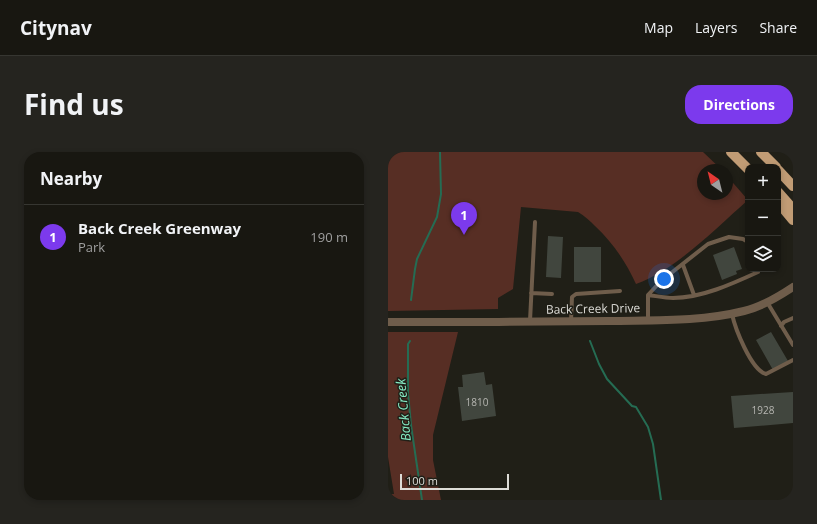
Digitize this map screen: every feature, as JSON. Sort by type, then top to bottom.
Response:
[{"type":"main road","points":[[731,152],[745,165]]},
{"type":"main road","points":[[761,152],[773,164]]},
{"type":"main road","points":[[781,173],[793,186]]},
{"type":"main road","points":[[781,195],[793,209]]},
{"type":"main road","points":[[781,206],[793,220]]},
{"type":"street","name":"Back Creek Drive","points":[[388,322],[682,320],[746,311],[767,302],[793,287]]},
{"type":"lane","points":[[530,322],[535,222]]},
{"type":"lane","points":[[648,320],[648,295],[661,281],[708,244],[729,237],[745,240]]},
{"type":"lane","points":[[683,264],[694,295]]},
{"type":"lane","points":[[648,295],[673,298],[694,295],[730,285],[758,272]]},
{"type":"lane","points":[[572,321],[572,297],[576,294],[620,291]]},
{"type":"lane","points":[[531,293],[552,294]]},
{"type":"lane","points":[[767,302],[793,345]]},
{"type":"lane","points":[[732,314],[734,323],[743,344],[757,368],[762,372],[766,374],[793,360]]},
{"type":"lane","points":[[782,326],[784,322],[793,318]]},
{"type":"shaded area","points":[[388,152],[703,152],[716,164],[697,164],[697,200],[733,200],[733,183],[745,197],[745,203],[695,247],[666,269],[636,284],[623,260],[602,232],[581,214],[578,212],[521,207],[513,289],[498,298],[498,309],[388,311]]},
{"type":"shaded area","points":[[388,332],[458,332],[433,435],[433,460],[441,500],[388,500],[388,494],[394,494],[388,457]]},
{"type":"building","points":[[548,236],[563,237],[561,278],[546,277]]},
{"type":"building","points":[[574,247],[601,247],[601,282],[574,282]]},
{"type":"building","points":[[734,247],[742,269],[736,271],[737,274],[722,280],[713,255]]},
{"type":"building","points":[[771,332],[788,361],[773,370],[756,340]]},
{"type":"building","points":[[484,372],[486,385],[492,384],[496,416],[462,421],[458,387],[463,387],[462,375]]},
{"type":"building","points":[[793,392],[793,423],[734,428],[731,396]]},
{"type":"waterway","name":"Back Creek","points":[[411,300],[417,259],[437,217],[441,194],[440,152]]},
{"type":"waterway","name":"Back Creek","points":[[410,341],[408,344],[408,393],[422,500]]},
{"type":"waterway","points":[[590,341],[607,379],[632,406],[636,407],[648,427],[653,444],[661,500]]},
{"type":"place","name":"Back Creek Greenway","points":[[464,235]]}]
